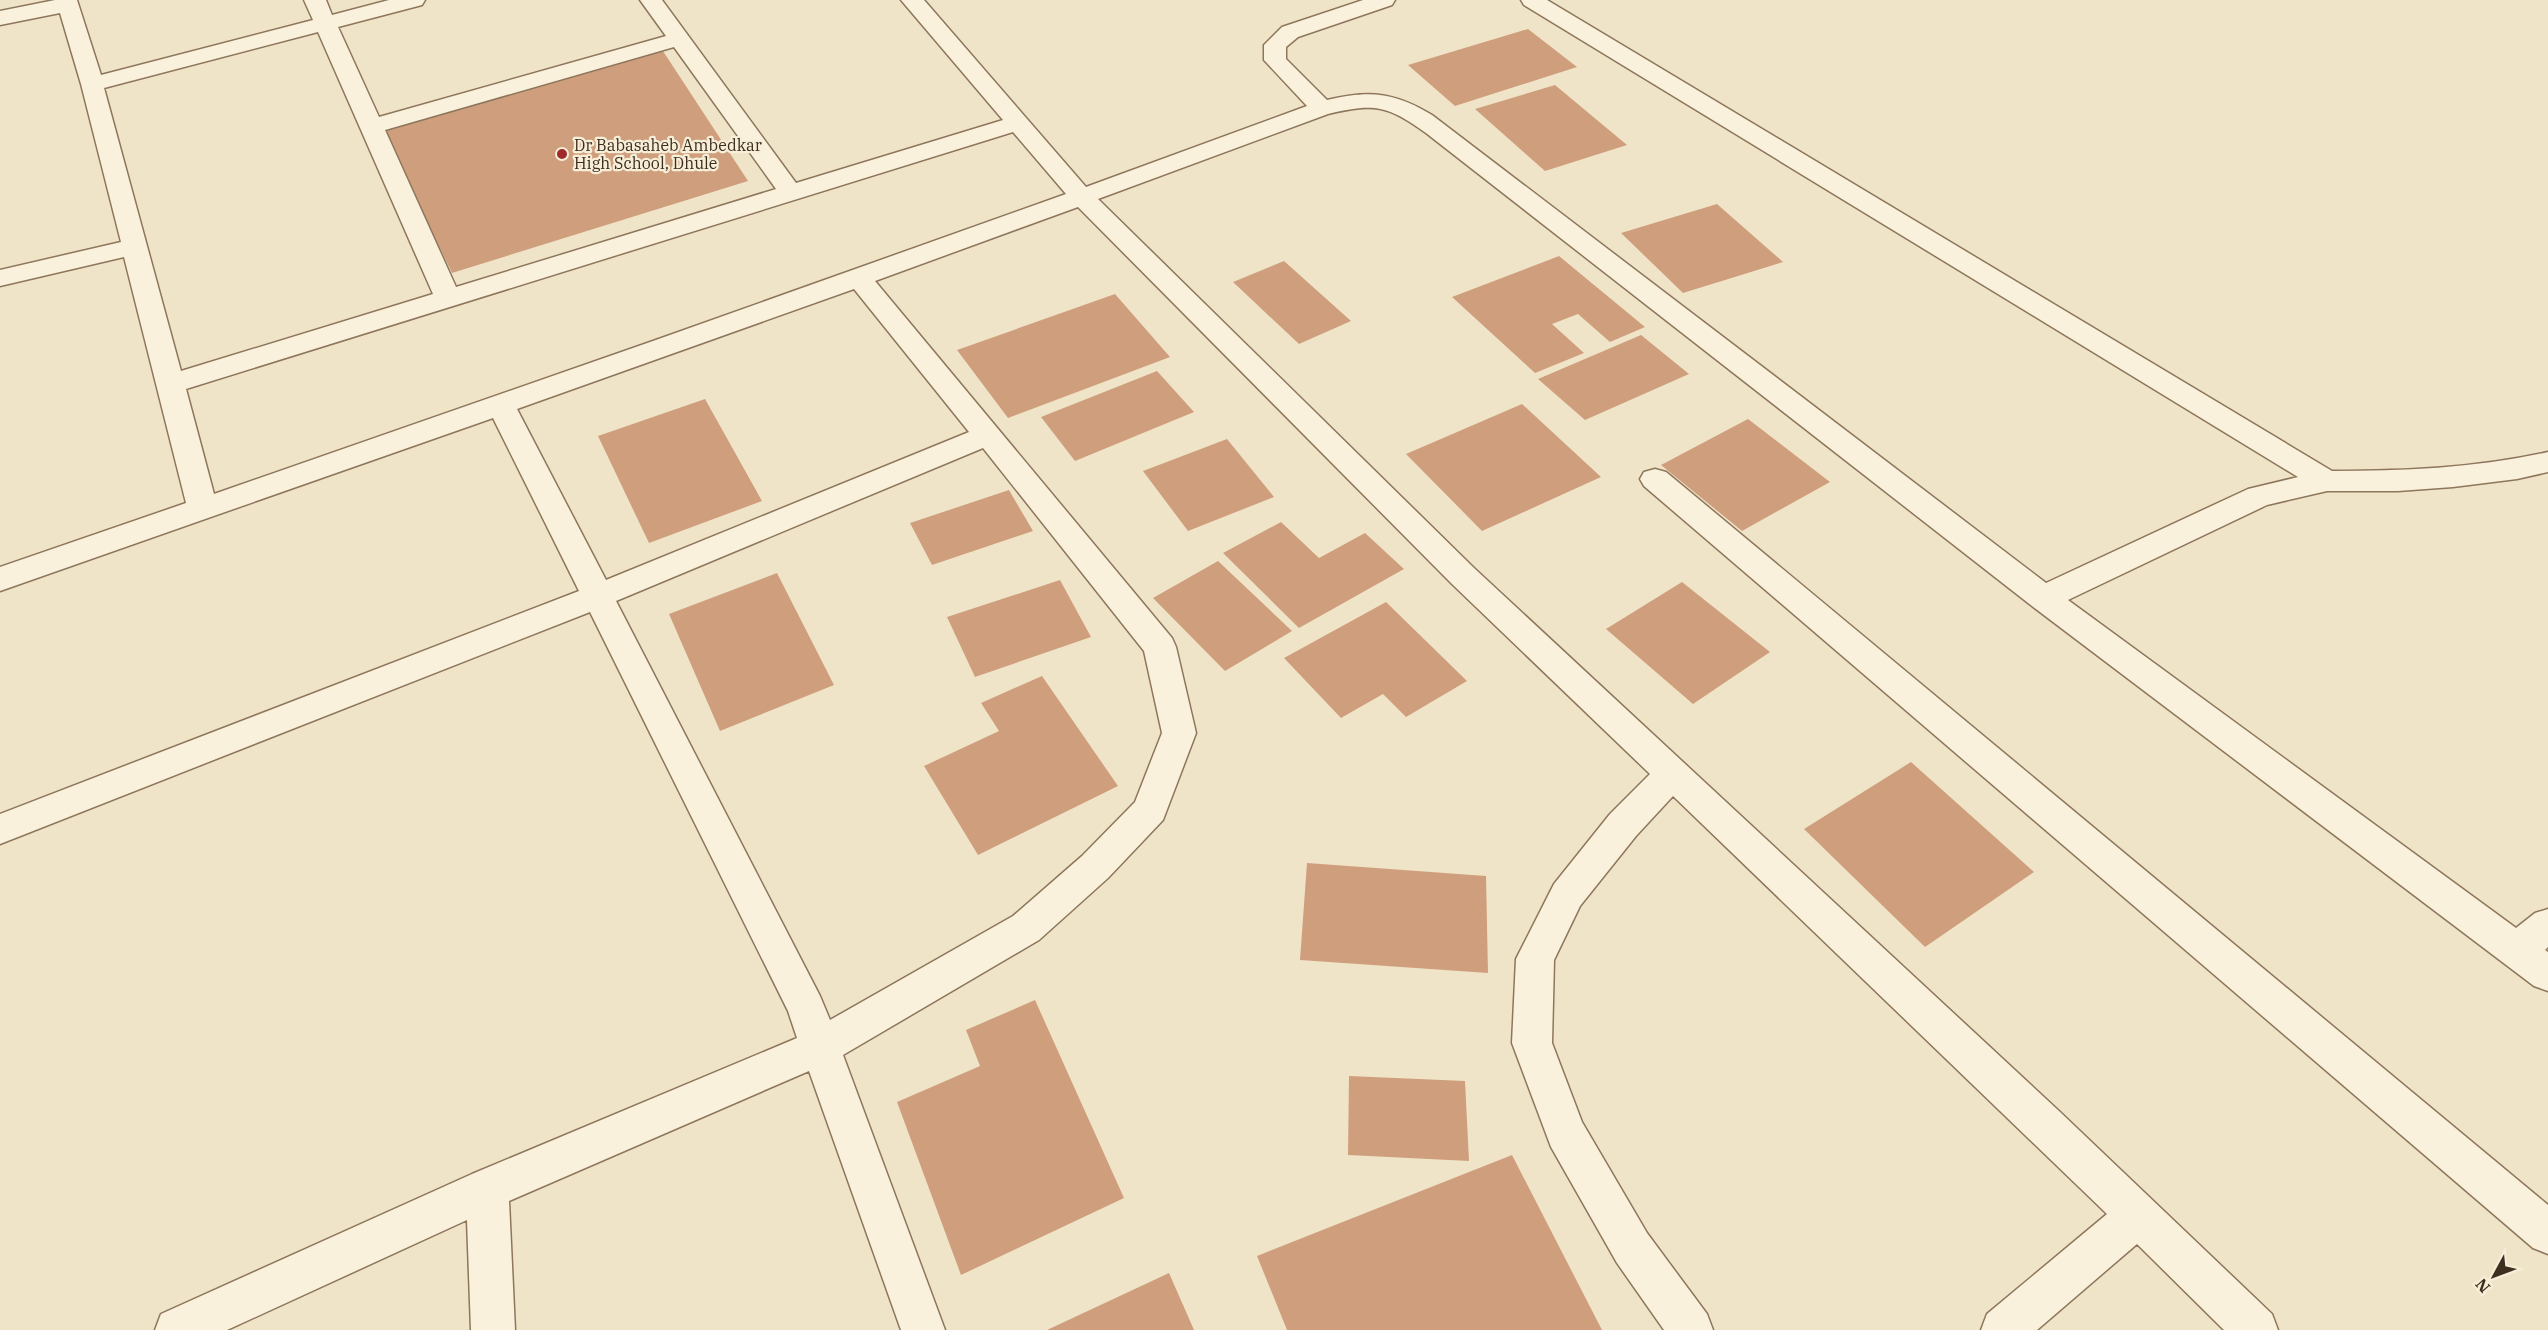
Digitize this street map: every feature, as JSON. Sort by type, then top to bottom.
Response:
[{"type":"street","points":[[315,0],[448,298]]},
{"type":"street","points":[[92,84],[414,0]]},
{"type":"street","points":[[651,0],[790,193]]},
{"type":"street","points":[[912,0],[1083,198],[1462,576],[2138,1215],[2256,1330]]},
{"type":"street","points":[[1322,108],[1275,60],[1275,45],[1290,32],[1384,0]]},
{"type":"street","points":[[1532,0],[2327,481]]},
{"type":"street","points":[[0,18],[67,2],[92,84],[203,509]]},
{"type":"street","points":[[372,126],[679,39]]},
{"type":"street","points":[[0,579],[859,278],[1083,198],[1322,108],[1361,99],[1382,102],[1406,110],[1428,123],[2043,598],[2548,974]]},
{"type":"street","points":[[170,384],[1017,123]]},
{"type":"street","points":[[0,278],[134,247]]},
{"type":"street","points":[[177,1330],[487,1189],[820,1047],[1026,928],[1095,867],[1150,810],[1179,733],[1160,647],[859,278]]},
{"type":"street","points":[[501,405],[806,1008],[923,1330]]},
{"type":"street","points":[[0,829],[598,596],[988,435]]},
{"type":"street","points":[[2043,598],[2259,496],[2327,481],[2397,481],[2453,477],[2517,469],[2548,462]]},
{"type":"street","points":[[1655,479],[2548,1233]]},
{"type":"street","points":[[1672,774],[1623,825],[1567,895],[1535,959],[1532,1043],[1566,1133],[1632,1248],[1691,1330]]},
{"type":"street","points":[[2517,950],[2548,925]]},
{"type":"street","points":[[487,1189],[493,1330]]},
{"type":"street","points":[[2003,1330],[2138,1215]]},
{"type":"building","points":[[1528,29],[1577,67],[1455,106],[1408,65]]},
{"type":"building","name":"Dr Babasaheb Ambedkar High School, Dhule","points":[[661,48],[748,181],[452,273],[381,127]]},
{"type":"building","points":[[1555,85],[1627,145],[1545,171],[1475,109]]},
{"type":"building","points":[[1717,204],[1783,262],[1683,293],[1621,233]]},
{"type":"building","points":[[1559,256],[1645,327],[1610,342],[1578,314],[1552,324],[1584,353],[1535,373],[1452,297]]},
{"type":"building","points":[[1284,261],[1351,321],[1299,344],[1233,282]]},
{"type":"building","points":[[1115,294],[1170,357],[1008,418],[957,350]]},
{"type":"building","points":[[1641,335],[1689,374],[1585,420],[1538,379]]},
{"type":"building","points":[[1157,371],[1194,412],[1075,461],[1041,417]]},
{"type":"building","points":[[705,399],[762,501],[649,543],[598,436]]},
{"type":"building","points":[[1522,404],[1601,477],[1482,531],[1406,454]]},
{"type":"building","points":[[1748,419],[1830,482],[1742,531],[1661,465]]},
{"type":"building","points":[[1227,439],[1274,497],[1188,531],[1143,471]]},
{"type":"building","points":[[1009,490],[1033,531],[932,565],[910,523]]},
{"type":"building","points":[[1281,522],[1319,558],[1365,533],[1404,569],[1299,628],[1223,553]]},
{"type":"building","points":[[1218,561],[1292,631],[1225,671],[1153,598]]},
{"type":"building","points":[[777,573],[834,685],[720,731],[669,614]]},
{"type":"building","points":[[1060,580],[1091,637],[975,677],[947,617]]},
{"type":"building","points":[[1682,582],[1770,652],[1693,704],[1606,629]]},
{"type":"building","points":[[1386,602],[1467,681],[1406,717],[1383,694],[1341,718],[1284,658]]},
{"type":"building","points":[[1042,676],[1118,786],[978,855],[924,766],[999,731],[981,703]]},
{"type":"building","points":[[1911,762],[2034,872],[1925,947],[1804,829]]},
{"type":"building","points":[[1307,863],[1486,876],[1488,973],[1300,960]]},
{"type":"building","points":[[1035,1000],[1124,1198],[961,1275],[897,1102],[980,1066],[966,1030]]},
{"type":"building","points":[[1349,1076],[1465,1081],[1469,1161],[1348,1155]]},
{"type":"building","points":[[1512,1155],[1602,1330],[1287,1330],[1257,1256]]},
{"type":"building","points":[[1169,1273],[1194,1330],[1047,1330]]},
{"type":"place","name":"Dr Babasaheb Ambedkar High School, Dhule","points":[[562,154]]}]
